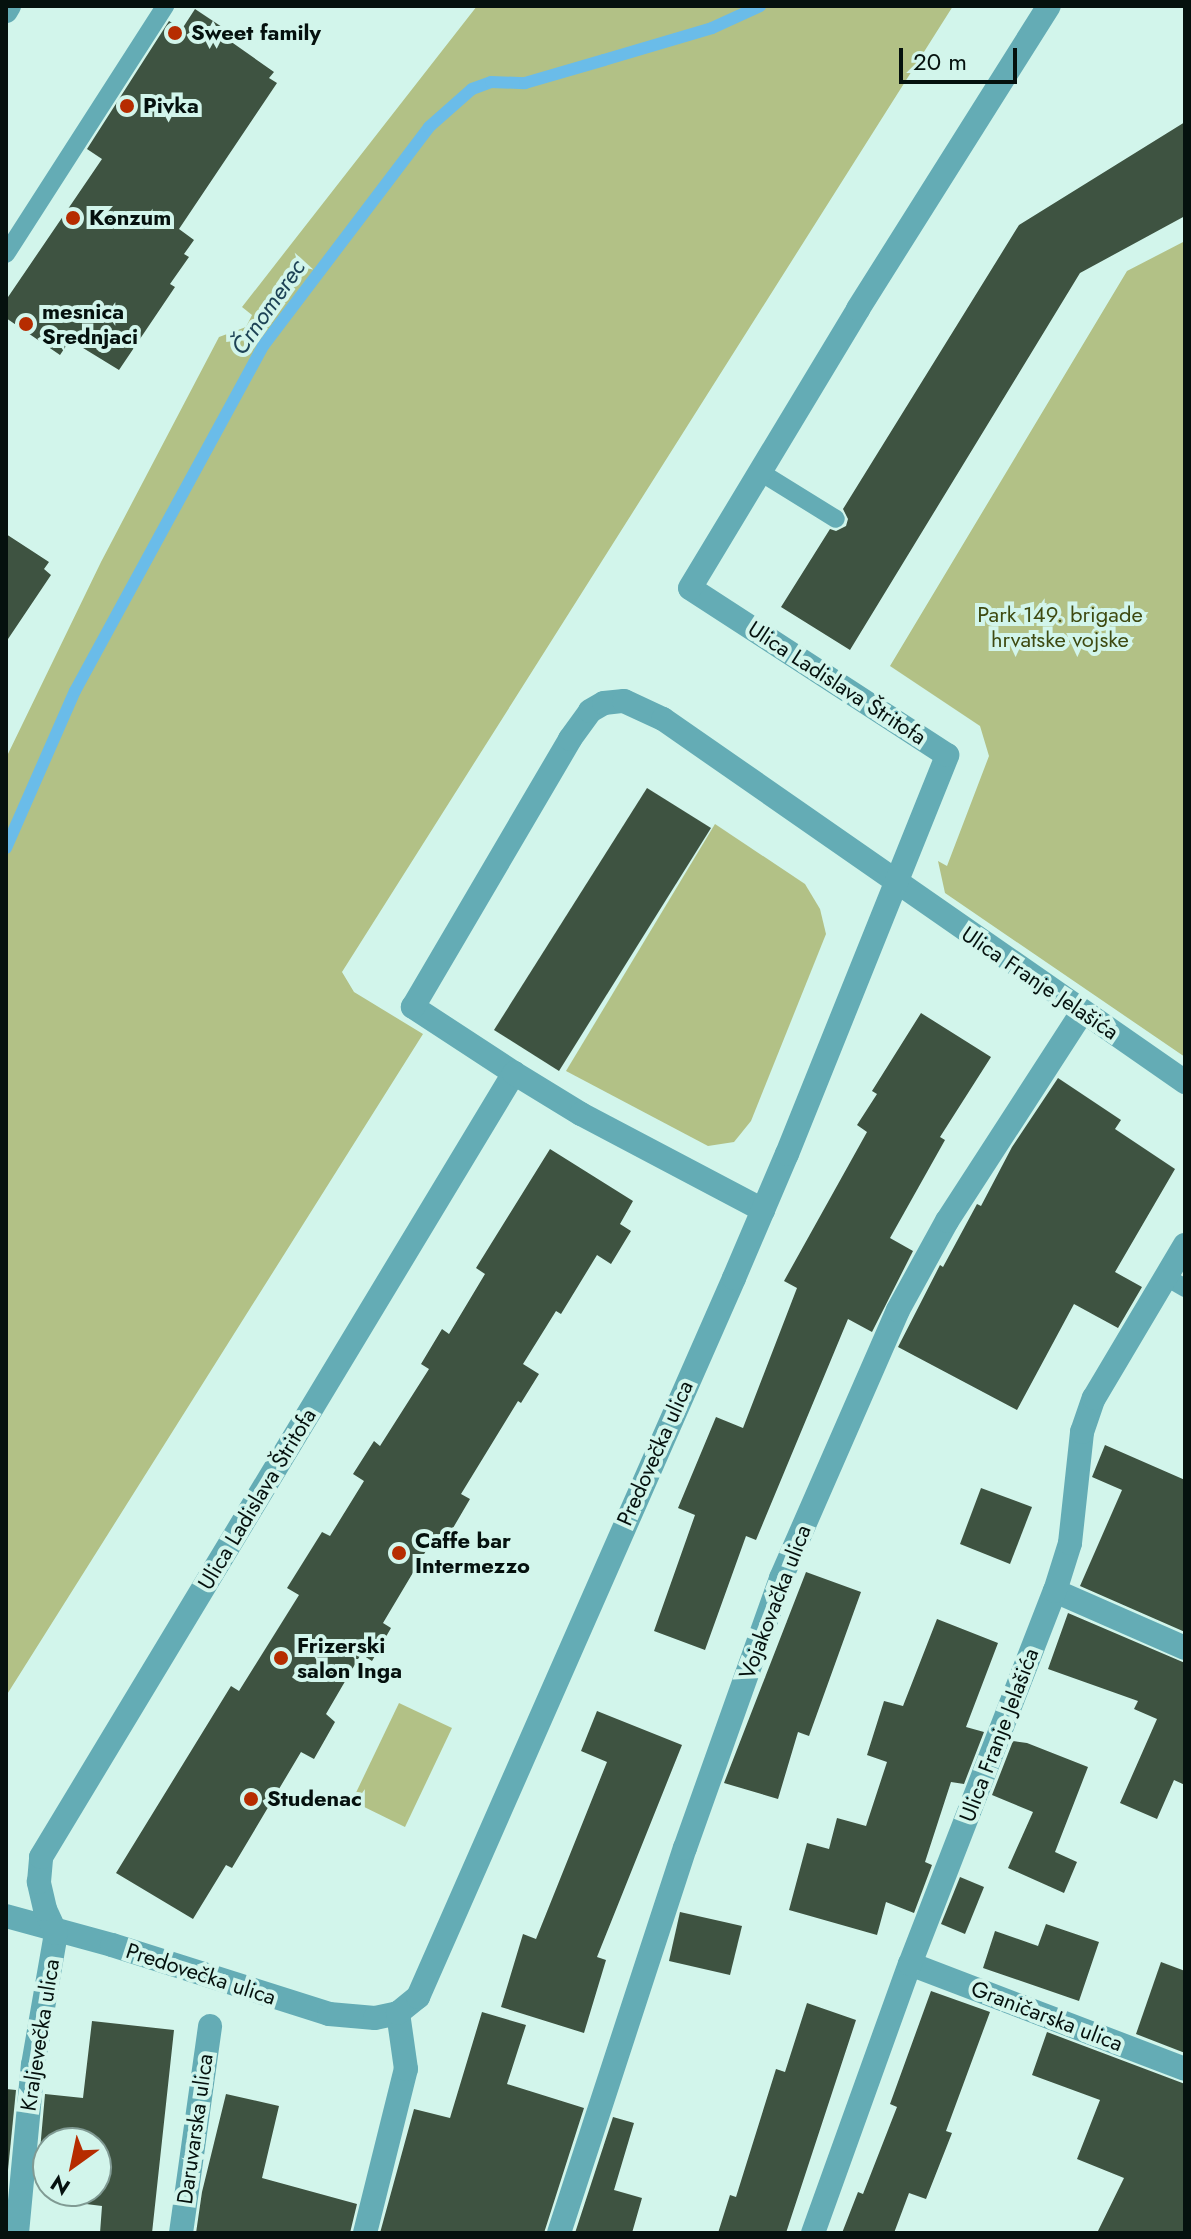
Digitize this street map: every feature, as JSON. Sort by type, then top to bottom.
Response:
[{"type":"street","points":[[6,11],[9,6]]},
{"type":"street","name":"Ulica Ladislava Štritofa","points":[[896,883],[947,755],[690,588],[1049,6]]},
{"type":"street","points":[[763,1210],[581,1114],[413,1007],[498,867],[570,739],[590,711],[604,703],[624,701],[656,715],[896,883]]},
{"type":"street","name":"Ulica Franje Jelašića","points":[[896,883],[1185,1082]]},
{"type":"street","name":"Predovečka ulica","points":[[6,1916],[56,1933],[112,1945],[329,2014],[375,2018],[398,2013],[418,1997],[763,1210],[896,883]]},
{"type":"street","name":"Vojakovačka ulica","points":[[559,2233],[685,1848],[781,1578],[898,1310],[947,1221],[1082,1012]]},
{"type":"street","name":"Ulica Ladislava Štritofa","points":[[56,1933],[45,1909],[39,1882],[41,1857],[514,1073]]},
{"type":"street","name":"Ulica Franje Jelašića","points":[[813,2233],[910,1964],[1055,1591],[1070,1543],[1082,1432],[1094,1398],[1175,1282],[1185,1245]]},
{"type":"street","points":[[1055,1591],[1185,1648]]},
{"type":"street","name":"Kraljevečka ulica","points":[[17,2233],[33,2065],[56,1933]]},
{"type":"street","name":"Graničarska ulica","points":[[910,1964],[1185,2069]]},
{"type":"street","points":[[365,2233],[406,2069],[398,2013]]},
{"type":"street","name":"Daruvarska ulica","points":[[181,2233],[210,2026]]},
{"type":"lane","points":[[6,254],[165,6]]},
{"type":"lane","points":[[760,472],[836,519]]},
{"type":"green space","points":[[477,6],[953,6],[342,972],[354,992],[423,1034],[6,1696],[6,758],[101,562],[219,337],[246,327],[252,315],[242,307]]},
{"type":"green space","name":"Park 149. brigade hrvatske vojske","points":[[1185,241],[1185,1057],[945,893],[938,861],[947,866],[989,756],[980,726],[890,666],[1127,271]]},
{"type":"green space","points":[[715,824],[805,884],[820,909],[826,934],[751,1121],[734,1142],[708,1146],[566,1071]]},
{"type":"green space","points":[[399,1703],[452,1728],[405,1827],[352,1801]]},
{"type":"building","points":[[195,9],[234,35],[230,41],[274,72],[269,78],[277,83],[179,229],[194,240],[184,254],[189,257],[170,284],[175,287],[119,370],[70,340],[60,355],[6,318],[6,300],[102,159],[87,149],[169,21],[182,29]]},
{"type":"building","points":[[1185,122],[1185,216],[1080,273],[850,650],[781,607],[830,529],[836,531],[846,526],[848,519],[843,509],[1019,225]]},
{"type":"building","points":[[6,534],[49,562],[44,569],[51,575],[6,642]]},
{"type":"building","points":[[647,788],[711,828],[559,1071],[494,1030]]},
{"type":"building","points":[[921,1013],[991,1057],[940,1137],[945,1140],[890,1238],[913,1251],[872,1332],[848,1319],[756,1540],[746,1536],[705,1650],[654,1631],[695,1515],[678,1508],[716,1417],[743,1428],[797,1288],[784,1281],[867,1132],[857,1125],[877,1094],[872,1091]]},
{"type":"building","points":[[1058,1078],[1121,1120],[1115,1129],[1175,1169],[1115,1272],[1142,1287],[1118,1328],[1074,1304],[1017,1410],[898,1347],[940,1265],[943,1267],[977,1204],[981,1206],[1012,1147]]},
{"type":"building","points":[[550,1149],[633,1201],[620,1224],[631,1231],[611,1264],[597,1255],[561,1314],[556,1311],[523,1364],[539,1374],[521,1403],[518,1401],[461,1494],[470,1499],[446,1540],[436,1534],[383,1623],[391,1628],[372,1661],[361,1654],[326,1714],[335,1722],[314,1759],[301,1752],[232,1868],[226,1865],[193,1919],[116,1873],[231,1686],[239,1691],[299,1595],[287,1588],[322,1532],[330,1536],[364,1481],[353,1474],[374,1441],[380,1446],[429,1369],[421,1364],[442,1329],[449,1334],[485,1274],[476,1268]]},
{"type":"building","points":[[1105,1445],[1185,1480],[1185,1632],[1080,1586],[1122,1490],[1092,1477]]},
{"type":"building","points":[[981,1488],[1032,1507],[1010,1564],[960,1544]]},
{"type":"building","points":[[806,1572],[861,1592],[809,1736],[798,1732],[778,1799],[724,1783]]},
{"type":"building","points":[[1068,1613],[1185,1663],[1185,1785],[1174,1780],[1157,1819],[1120,1803],[1157,1719],[1134,1709],[1138,1701],[1048,1669]]},
{"type":"building","points":[[937,1619],[998,1643],[966,1727],[984,1732],[964,1784],[951,1782],[925,1862],[932,1865],[914,1913],[886,1902],[877,1935],[789,1910],[807,1843],[829,1849],[837,1818],[866,1826],[887,1762],[867,1755],[884,1701],[903,1706]]},
{"type":"building","points":[[597,1711],[682,1745],[597,1957],[606,1960],[584,2033],[501,2007],[523,1934],[536,1939],[607,1762],[581,1751]]},
{"type":"building","points":[[1013,1741],[1027,1743],[1088,1767],[1055,1852],[1077,1862],[1064,1893],[1008,1868],[1033,1812],[992,1795]]},
{"type":"building","points":[[960,1877],[984,1887],[965,1934],[941,1924]]},
{"type":"building","points":[[680,1912],[742,1926],[730,1975],[669,1961]]},
{"type":"building","points":[[1046,1924],[1099,1942],[1079,2001],[983,1968],[995,1931],[1038,1946]]},
{"type":"building","points":[[1161,1962],[1185,1971],[1185,2053],[1136,2034]]},
{"type":"building","points":[[931,1991],[990,2012],[946,2131],[952,2133],[926,2199],[909,2193],[894,2233],[842,2233],[858,2192],[863,2194],[897,2107],[890,2104]]},
{"type":"building","points":[[807,2003],[856,2020],[786,2233],[718,2233],[730,2195],[736,2197],[776,2069],[785,2072]]},
{"type":"building","points":[[482,2012],[526,2025],[507,2084],[584,2108],[544,2233],[380,2233],[414,2109],[450,2118]]},
{"type":"building","points":[[92,2021],[174,2030],[152,2233],[100,2233],[102,2207],[112,2207],[112,2127],[42,2127],[45,2094],[83,2098]]},
{"type":"building","points":[[1047,2032],[1185,2084],[1185,2233],[1097,2233],[1124,2178],[1077,2159],[1100,2100],[1032,2075]]},
{"type":"building","points":[[6,2089],[16,2090],[7,2180],[6,2180]]},
{"type":"building","points":[[226,2094],[279,2106],[262,2178],[357,2204],[350,2233],[196,2233],[202,2192]]},
{"type":"building","points":[[613,2117],[634,2123],[614,2190],[642,2198],[632,2233],[575,2233]]},
{"type":"waterway","name":"Črnomerec","points":[[6,848],[75,691],[263,346],[429,127],[472,89],[491,82],[525,83],[712,28],[760,6]]},
{"type":"place","name":"Sweet family","points":[[175,33]]},
{"type":"place","name":"Pivka","points":[[127,106]]},
{"type":"place","name":"Konzum","points":[[73,218]]},
{"type":"place","name":"mesnica Srednjaci","points":[[26,324]]},
{"type":"place","name":"Caffe bar Intermezzo","points":[[399,1553]]},
{"type":"place","name":"Frizerski salon Inga","points":[[281,1658]]},
{"type":"place","name":"Studenac","points":[[251,1799]]}]
